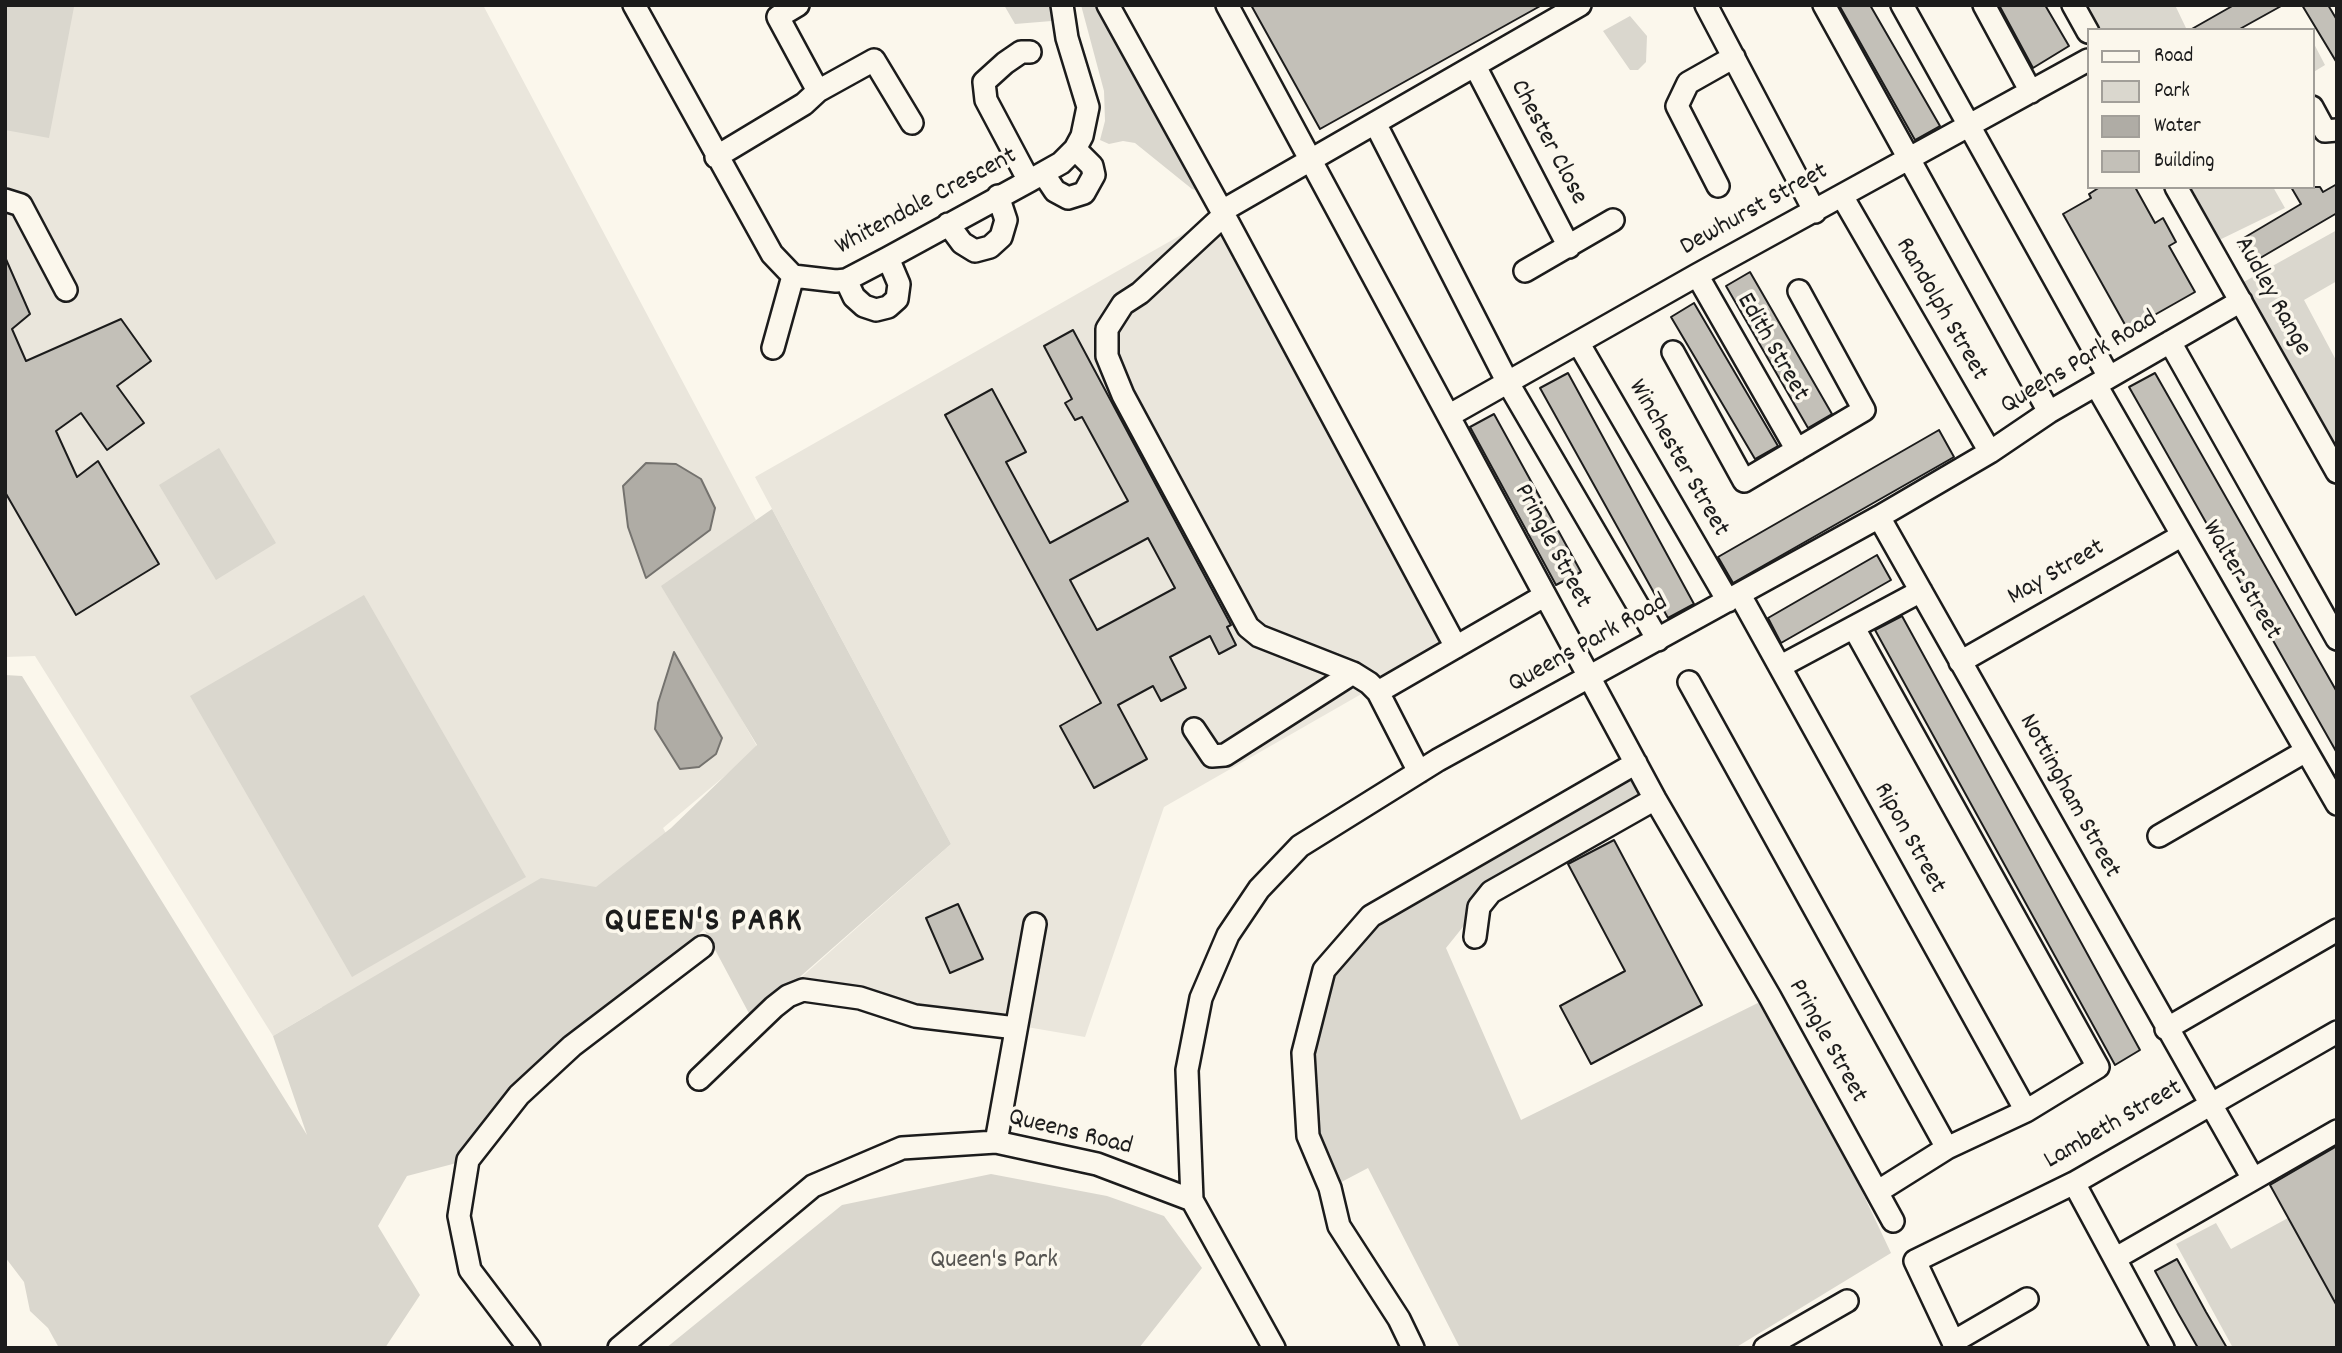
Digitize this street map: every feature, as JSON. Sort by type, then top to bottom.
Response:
[{"type":"street","points":[[634,5],[772,254],[793,276],[774,348]]},
{"type":"street","points":[[798,5],[778,17],[818,91]]},
{"type":"street","points":[[1030,52],[1021,52],[984,82],[986,100],[1036,177],[1068,198],[1084,193],[1094,175],[1092,166],[1075,149],[1082,136],[1088,107],[1067,38],[1062,5]]},
{"type":"street","points":[[1108,5],[1456,647]]},
{"type":"street","name":"Pringle Street","points":[[1227,5],[1655,799],[1770,997],[1893,1221]]},
{"type":"street","name":"Chester Close","points":[[1378,692],[1353,673],[1259,636],[1248,627],[1123,395],[1107,356],[1107,329],[1123,304],[1140,293],[1223,213],[1580,5]]},
{"type":"street","points":[[1706,5],[1815,212]]},
{"type":"street","points":[[1824,5],[1911,158],[2049,412]]},
{"type":"street","name":"Walter Street","points":[[1902,5],[2031,237],[2181,536],[2337,804]]},
{"type":"street","points":[[1984,5],[2031,92]]},
{"type":"street","points":[[2073,5],[2086,28]]},
{"type":"street","points":[[1718,186],[1677,106],[1688,83],[1734,57]]},
{"type":"street","points":[[716,156],[804,104],[818,91],[874,60],[912,123]]},
{"type":"street","name":"Dewhurst Street","points":[[1450,415],[1697,275],[2086,61]]},
{"type":"street","name":"Chester Close","points":[[1475,66],[1569,247]]},
{"type":"street","points":[[2314,111],[2325,131],[2337,130]]},
{"type":"street","points":[[1375,123],[1508,383],[1658,640]]},
{"type":"street","name":"Whitendale Crescent","points":[[793,276],[810,280],[846,280],[1061,163],[1075,149]]},
{"type":"street","name":"Audley Range","points":[[2177,189],[2336,469]]},
{"type":"street","points":[[948,224],[962,243],[975,250],[990,247],[1001,237],[1006,220],[998,196]]},
{"type":"street","name":"Randolph Street","points":[[1842,196],[1990,452]]},
{"type":"street","points":[[5,200],[21,205],[66,290]]},
{"type":"street","name":"Chester Close","points":[[1525,271],[1613,219]]},
{"type":"street","points":[[846,280],[854,297],[863,306],[876,310],[888,307],[897,299],[899,284],[888,258]]},
{"type":"street","name":"Edith Street","points":[[1697,275],[1797,450]]},
{"type":"street","points":[[1673,352],[1744,481],[1864,410],[1799,291]]},
{"type":"street","name":"Queens Park Road","points":[[1192,1200],[1187,1070],[1201,998],[1228,935],[1259,889],[1300,846],[1419,772],[1879,517],[1990,452],[2049,412],[2241,301]]},
{"type":"street","points":[[2170,342],[2337,639]]},
{"type":"street","name":"Winchester Street","points":[[1579,344],[1734,598]]},
{"type":"street","name":"Nottingham Street","points":[[1879,517],[2252,1177]]},
{"type":"street","name":"May Street","points":[[1960,662],[2181,536]]},
{"type":"street","points":[[1781,666],[1921,591]]},
{"type":"street","points":[[1419,772],[1378,692],[1544,596]]},
{"type":"street","name":"Ripon Street","points":[[1734,598],[1781,666],[2026,1111]]},
{"type":"street","points":[[1854,628],[2098,1067],[2026,1111],[1947,1148],[1877,1192]]},
{"type":"street","points":[[1194,729],[1212,756],[1225,755],[1353,673]]},
{"type":"street","points":[[1689,682],[1947,1148]]},
{"type":"street","points":[[2159,836],[2306,751]]},
{"type":"street","points":[[1413,1348],[1399,1319],[1339,1226],[1330,1188],[1308,1136],[1303,1053],[1324,970],[1371,916],[1636,764]]},
{"type":"street","points":[[1475,937],[1479,907],[1490,892],[1655,799]]},
{"type":"street","points":[[996,1142],[1035,924]]},
{"type":"street","points":[[2166,1029],[2337,930]]},
{"type":"street","points":[[529,1348],[470,1270],[459,1216],[468,1160],[519,1095],[572,1046],[702,947]]},
{"type":"street","points":[[699,1079],[774,1007],[788,996],[803,990],[859,998],[915,1016],[1016,1028]]},
{"type":"street","name":"Lambeth Street","points":[[1955,1345],[1915,1261],[2074,1183],[2337,1032]]},
{"type":"street","points":[[2116,1258],[2252,1177],[2337,1131]]},
{"type":"street","name":"Queens Road","points":[[619,1348],[813,1186],[902,1148],[996,1142],[1097,1164],[1192,1200]]},
{"type":"street","points":[[2074,1183],[2163,1348]]},
{"type":"street","points":[[1192,1200],[1274,1348]]},
{"type":"street","points":[[1955,1345],[2027,1299]]},
{"type":"street","points":[[1765,1348],[1847,1301]]},
{"type":"shaded area","points":[[5,5],[483,5],[756,520],[665,585],[758,748],[663,828],[703,899],[359,1088],[322,1007],[273,1036],[35,656],[5,657]]},
{"type":"shaded area","points":[[1218,214],[1447,645],[1164,807],[1085,1037],[887,1003],[796,982],[951,844],[755,477]]},
{"type":"green space","points":[[5,5],[74,7],[49,138],[5,130]]},
{"type":"green space","points":[[1004,5],[1062,5],[1064,20],[1015,24]]},
{"type":"green space","points":[[1081,5],[1102,5],[1205,193],[1192,189],[1135,143],[1123,141],[1109,144],[1100,140],[1105,121],[1104,91]]},
{"type":"green space","points":[[2075,5],[2175,5],[2186,28],[2087,28]]},
{"type":"green space","points":[[1630,16],[1647,36],[1646,62],[1638,70],[1630,70],[1603,31]]},
{"type":"green space","points":[[2314,44],[2325,65],[2314,72]]},
{"type":"green space","points":[[2177,189],[2274,189],[2285,208],[2209,245]]},
{"type":"green space","points":[[2337,230],[2337,281],[2304,300],[2337,362],[2337,468],[2233,288]]},
{"type":"green space","points":[[219,448],[276,543],[216,580],[159,485]]},
{"type":"green space","points":[[772,509],[951,844],[752,1019],[704,929],[468,1160],[407,1176],[378,1226],[420,1295],[385,1348],[59,1348],[48,1328],[30,1311],[24,1282],[5,1257],[5,675],[22,676],[307,1135],[273,1036],[541,878],[596,887],[671,828],[757,745],[661,586]]},
{"type":"green space","points":[[364,595],[526,877],[352,977],[190,696]]},
{"type":"green space","points":[[1636,763],[1655,799],[1491,892],[1446,948],[1521,1120],[1770,997],[1891,1253],[1735,1348],[1460,1348],[1368,1168],[1330,1188],[1308,1136],[1303,1053],[1324,970],[1414,893]]},
{"type":"green space","name":"Queen's Park","points":[[991,1174],[1107,1196],[1164,1216],[1202,1268],[1139,1348],[666,1348],[842,1205]]},
{"type":"green space","points":[[2288,1218],[2337,1306],[2337,1348],[2233,1348],[2176,1244],[2216,1223],[2231,1249]]},
{"type":"water","points":[[646,463],[676,464],[701,479],[715,508],[710,530],[646,578],[628,527],[623,486]]},
{"type":"water","points":[[674,652],[722,738],[716,754],[699,767],[680,769],[655,729],[658,703]]},
{"type":"building","points":[[1251,5],[1542,5],[1320,129]]},
{"type":"building","points":[[1839,5],[1870,5],[1940,126],[1915,140]]},
{"type":"building","points":[[1999,5],[2045,5],[2069,46],[2033,68]]},
{"type":"building","points":[[2234,5],[2283,5],[2242,28],[2194,28]]},
{"type":"building","points":[[2302,5],[2328,5],[2337,20],[2337,63]]},
{"type":"building","points":[[2337,184],[2337,213],[2250,264],[2237,242],[2301,204],[2292,189],[2320,187],[2323,192]]},
{"type":"building","points":[[2097,189],[2136,189],[2155,223],[2163,218],[2176,242],[2169,246],[2195,292],[2128,330],[2063,214],[2091,198],[2089,194]]},
{"type":"building","points":[[5,257],[30,314],[12,329],[26,361],[121,319],[151,361],[117,386],[144,423],[107,450],[81,413],[56,431],[77,477],[98,461],[159,564],[76,615],[5,492]]},
{"type":"building","points":[[1750,272],[1832,414],[1808,428],[1726,286]]},
{"type":"building","points":[[1694,303],[1778,446],[1755,459],[1671,317]]},
{"type":"building","points":[[1073,330],[1231,625],[1227,627],[1236,645],[1219,654],[1210,636],[1170,657],[1186,688],[1161,701],[1153,686],[1118,705],[1147,759],[1094,788],[1060,726],[1101,703],[945,415],[992,389],[1026,452],[1006,462],[1050,543],[1128,501],[1082,417],[1075,420],[1065,403],[1072,399],[1044,346]],"holes":[[[1148,538],[1175,588],[1097,630],[1070,580]]]},
{"type":"building","points":[[1568,373],[1694,604],[1668,618],[1540,388]]},
{"type":"building","points":[[2155,373],[2337,692],[2337,753],[2129,387]]},
{"type":"building","points":[[1494,414],[1581,572],[1556,585],[1470,427]]},
{"type":"building","points":[[1939,430],[1954,457],[1733,583],[1718,557]]},
{"type":"building","points":[[1877,555],[1891,580],[1781,643],[1768,618]]},
{"type":"building","points":[[1902,616],[2140,1050],[2115,1065],[1875,630]]},
{"type":"building","points":[[1614,840],[1702,1005],[1591,1064],[1560,1006],[1625,971],[1568,864]]},
{"type":"building","points":[[958,904],[983,959],[950,973],[926,918]]},
{"type":"building","points":[[2337,1146],[2337,1306],[2270,1185]]},
{"type":"building","points":[[2177,1259],[2227,1348],[2198,1348],[2178,1313],[2155,1271]]},
{"type":"district","name":"QUEEN'S PARK","points":[[704,924]]}]
